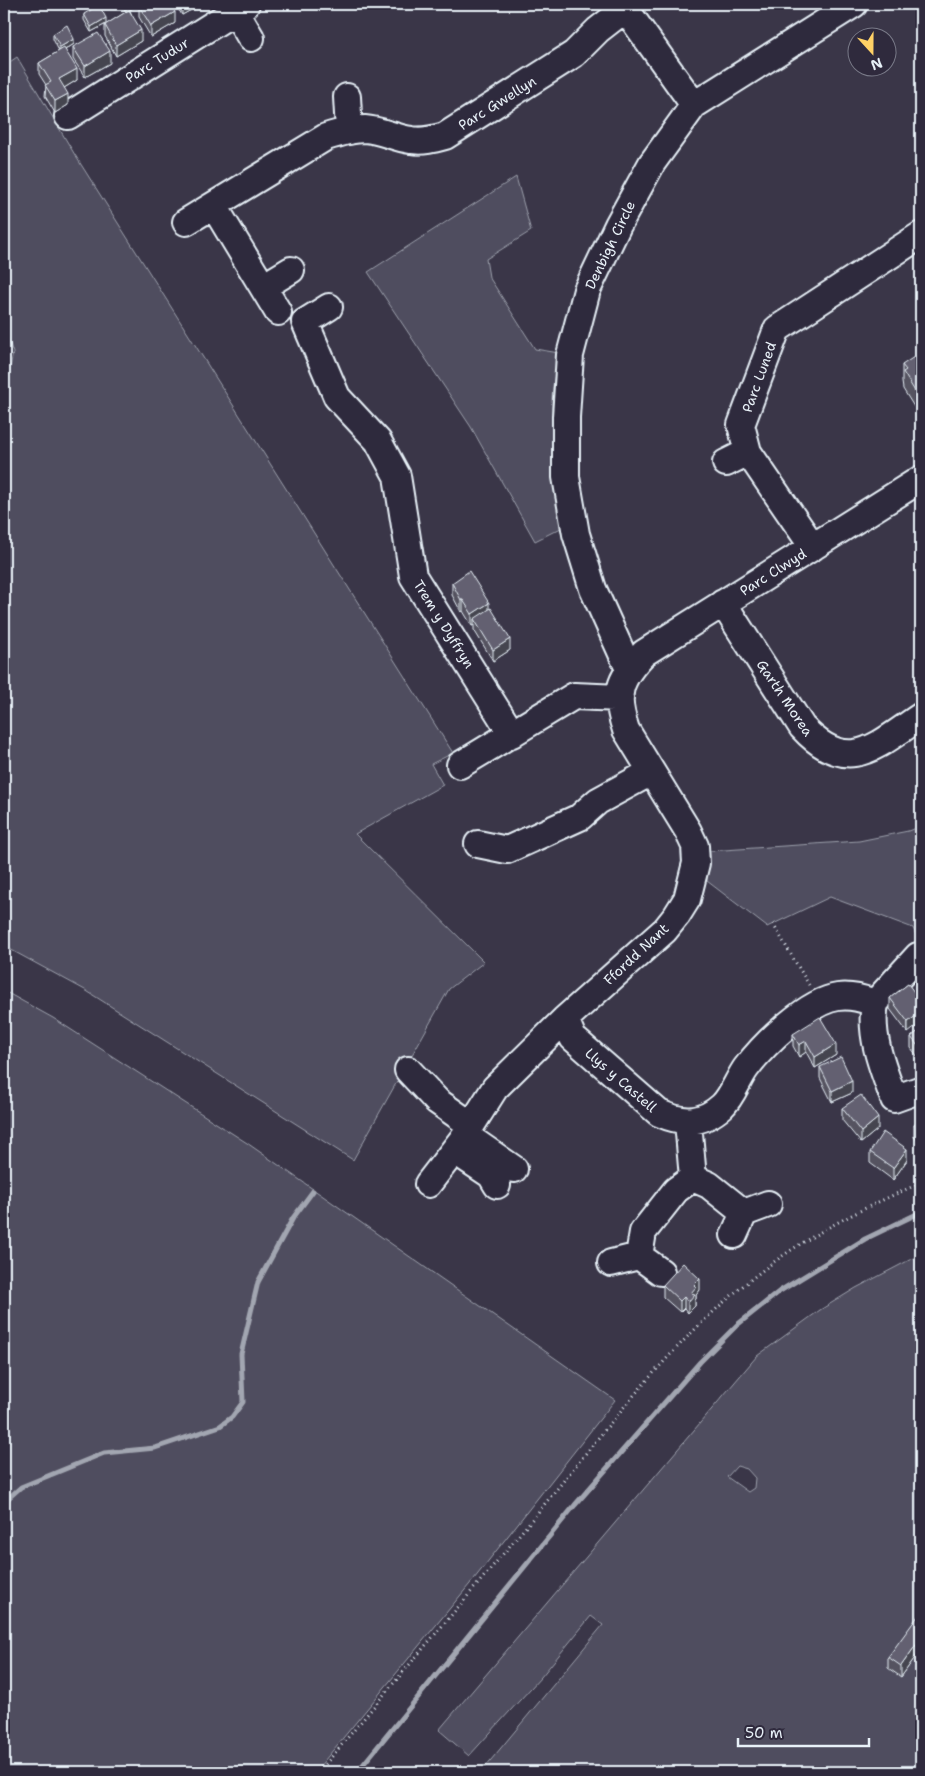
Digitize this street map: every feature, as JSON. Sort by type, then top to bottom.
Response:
[{"type":"street","name":"Denbigh Circle","points":[[629,669],[593,589],[576,534],[566,478],[566,416],[570,355],[587,290],[618,225],[652,164],[694,105],[854,4]]},
{"type":"street","points":[[624,6],[694,105]]},
{"type":"street","name":"Parc Gwellyn","points":[[186,222],[326,137],[365,129],[386,132],[410,140],[430,140],[445,136],[574,54],[624,6]]},
{"type":"street","points":[[241,7],[251,38]]},
{"type":"street","name":"Parc Tudur","points":[[68,116],[100,107],[241,7]]},
{"type":"street","points":[[347,97],[349,131]]},
{"type":"street","points":[[214,206],[278,312]]},
{"type":"street","name":"Parc Luned","points":[[813,547],[737,458],[741,425],[777,329],[921,235]]},
{"type":"street","points":[[263,287],[291,270]]},
{"type":"street","name":"Trem y Dyffryn","points":[[329,306],[305,322],[336,397],[378,441],[397,476],[413,576],[512,734]]},
{"type":"street","name":"Parc Clwyd","points":[[629,669],[644,653],[921,479]]},
{"type":"street","name":"Garth Morea","points":[[723,603],[802,727],[814,741],[826,748],[844,754],[863,752],[880,744],[921,716]]},
{"type":"street","name":"Ffordd Nant","points":[[428,1184],[463,1137],[495,1088],[565,1019],[665,930],[687,899],[696,863],[695,846],[688,831],[626,730],[621,713],[620,698],[622,682],[629,669]]},
{"type":"street","points":[[460,765],[574,696],[620,698]]},
{"type":"street","points":[[478,844],[509,857],[580,817],[598,801],[652,772]]},
{"type":"street","points":[[918,956],[875,1003],[873,1015],[882,1068],[898,1109],[919,1090]]},
{"type":"street","points":[[693,1178],[688,1122],[708,1116],[723,1106],[747,1066],[778,1034],[796,1018],[819,1003],[837,997],[854,997],[875,1003]]},
{"type":"street","name":"Llys y Castell","points":[[565,1019],[573,1038],[659,1113],[673,1119],[688,1122]]},
{"type":"street","points":[[408,1070],[437,1101],[463,1137],[505,1177]]},
{"type":"street","points":[[693,1178],[709,1184],[749,1217]]},
{"type":"street","points":[[639,1256],[644,1232],[676,1190],[693,1178]]},
{"type":"street","points":[[611,1263],[639,1256]]},
{"type":"street","points":[[639,1256],[661,1272]]},
{"type":"path","points":[[773,924],[819,1003]]},
{"type":"path","points":[[319,1772],[639,1390],[697,1327],[756,1275],[832,1225],[875,1203],[921,1183]]},
{"type":"shaded area","points":[[17,57],[75,155],[453,753],[431,764],[443,785],[355,834],[484,962],[449,989],[353,1160],[85,990],[4,946],[4,397],[13,353],[4,327],[4,66]]},
{"type":"shaded area","points":[[516,177],[531,231],[486,259],[489,277],[535,349],[559,353],[553,389],[552,450],[561,528],[535,541],[471,427],[368,272]]},
{"type":"shaded area","points":[[921,826],[921,946],[913,928],[830,897],[767,927],[707,881],[709,851],[859,841],[908,831]]},
{"type":"shaded area","points":[[4,991],[53,1018],[247,1143],[615,1400],[474,1579],[315,1772],[4,1772]]},
{"type":"shaded area","points":[[921,1254],[921,1772],[481,1772],[603,1625],[591,1616],[541,1677],[469,1756],[439,1730],[757,1356],[820,1310],[856,1288]],"holes":[[[737,1466],[747,1469],[755,1478],[754,1488],[748,1492],[727,1477]]]},
{"type":"building","points":[[143,4],[170,4],[175,12],[151,26],[139,6]]},
{"type":"building","points":[[99,5],[106,18],[91,27],[84,14]]},
{"type":"building","points":[[129,10],[141,30],[116,45],[105,25]]},
{"type":"building","points":[[67,25],[74,39],[60,47],[53,34]]},
{"type":"building","points":[[98,33],[110,51],[85,66],[73,47]]},
{"type":"building","points":[[64,48],[77,69],[59,79],[68,94],[55,101],[45,85],[51,82],[39,63]]},
{"type":"building","points":[[914,357],[918,364],[921,362],[921,401],[903,372],[906,370],[902,365]]},
{"type":"building","points":[[469,571],[489,603],[472,614],[463,600],[461,600],[452,583]]},
{"type":"building","points":[[491,608],[510,639],[493,650],[474,619]]},
{"type":"building","points":[[908,984],[921,1001],[921,1012],[908,1022],[890,998]]},
{"type":"building","points":[[820,1017],[836,1044],[815,1057],[806,1041],[799,1045],[793,1034]]},
{"type":"building","points":[[921,1029],[921,1050],[911,1037]]},
{"type":"building","points":[[841,1057],[852,1081],[832,1091],[820,1067]]},
{"type":"building","points":[[861,1095],[878,1118],[861,1132],[842,1108]]},
{"type":"building","points":[[921,1120],[921,1133],[914,1125]]},
{"type":"building","points":[[883,1132],[907,1149],[893,1168],[870,1152]]},
{"type":"building","points":[[683,1263],[700,1279],[694,1285],[696,1287],[691,1293],[695,1294],[688,1302],[684,1297],[680,1301],[663,1285]]},
{"type":"building","points":[[918,1616],[921,1618],[921,1638],[901,1666],[888,1657]]},
{"type":"waterway","points":[[4,1502],[21,1487],[104,1453],[155,1448],[220,1426],[232,1417],[243,1402],[241,1354],[258,1282],[293,1218],[313,1191]]},
{"type":"waterway","points":[[357,1772],[575,1505],[700,1362],[737,1325],[780,1291],[865,1239],[921,1212]]}]
